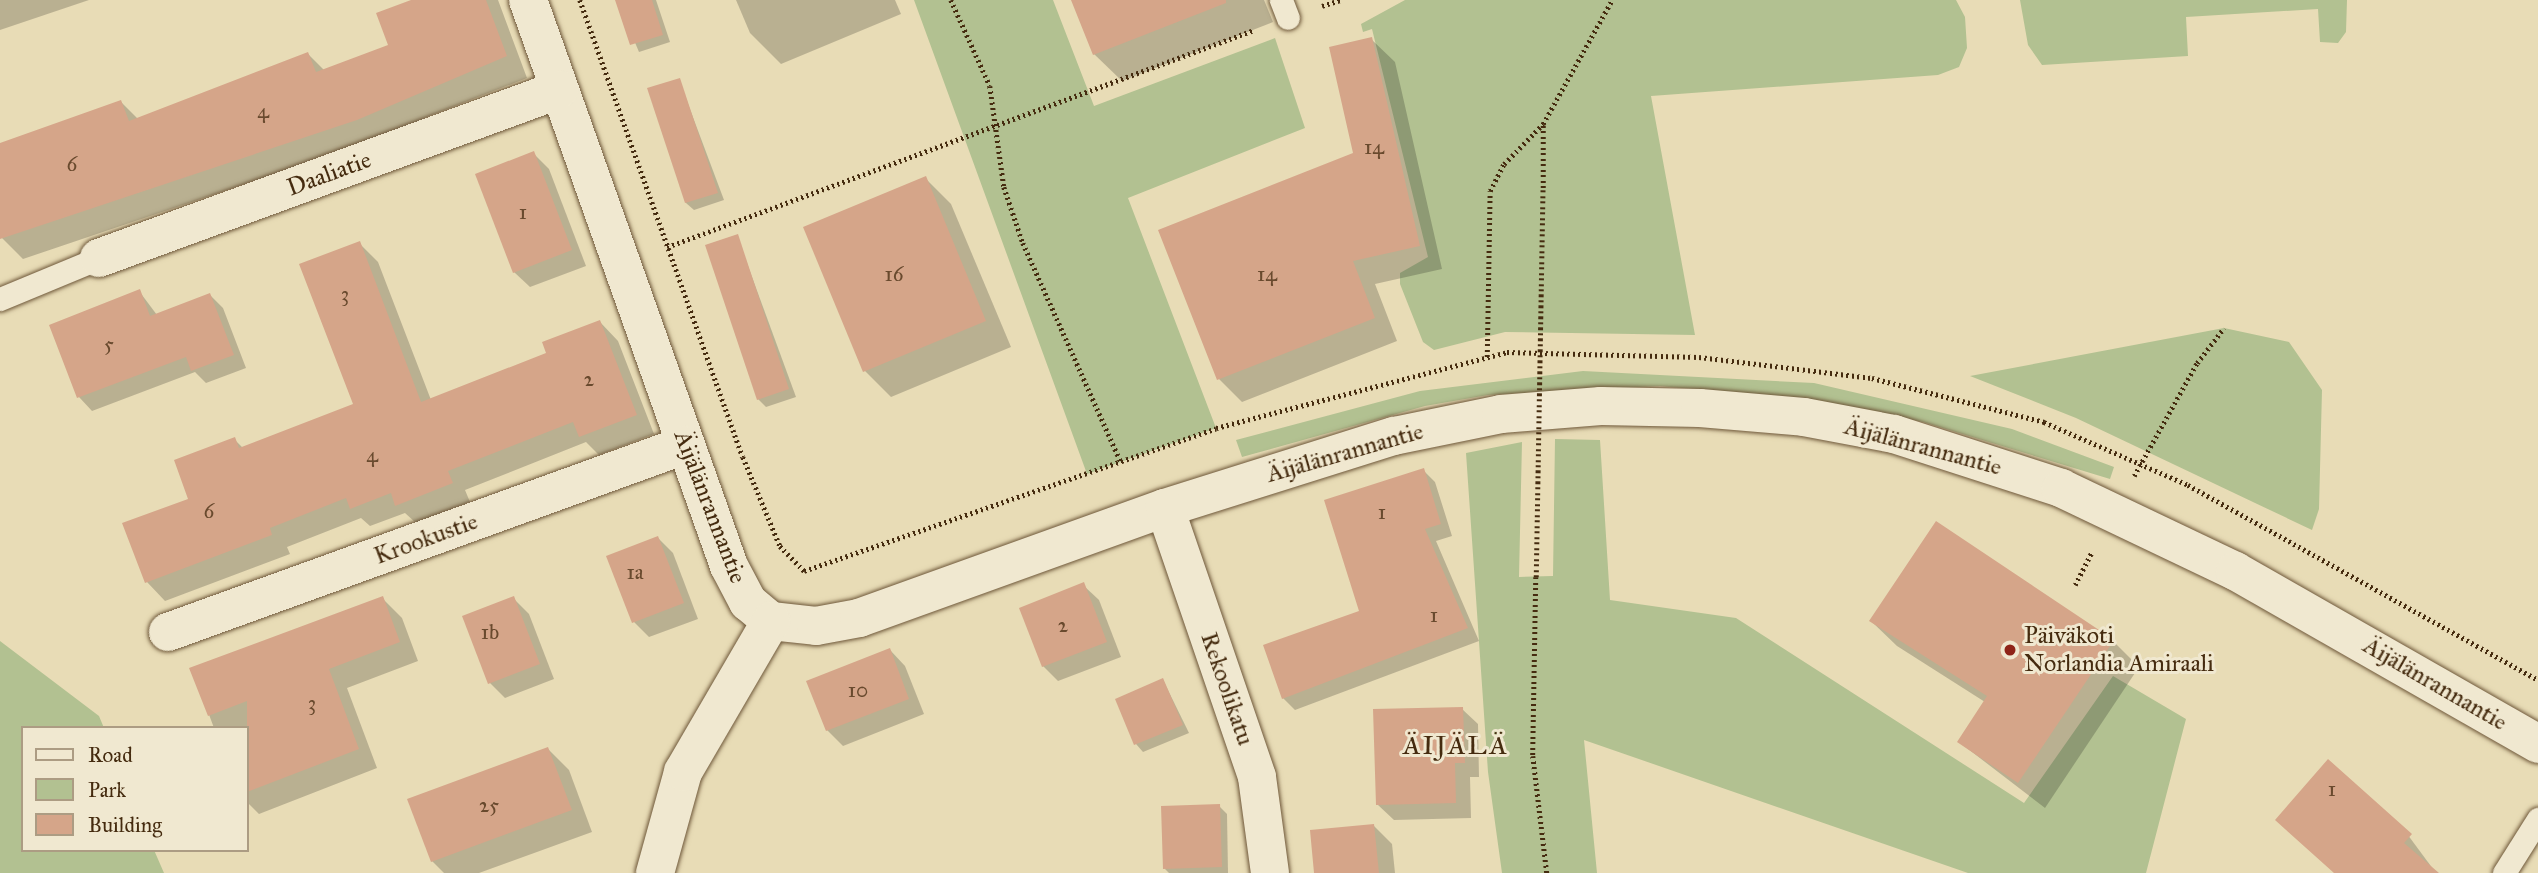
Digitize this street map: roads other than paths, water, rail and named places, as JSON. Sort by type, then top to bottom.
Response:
[{"type":"street","name":"Äijälänrannantie","points":[[527,0],[729,566],[748,602],[771,621],[816,626],[859,618],[1165,508],[1394,436],[1501,414],[1601,406],[1804,417],[1894,434],[2112,510],[2247,577],[2538,744]]},
{"type":"street","name":"Daaliatie","points":[[99,258],[559,90]]},
{"type":"street","name":"Krookustie","points":[[168,632],[685,445]]},
{"type":"street","name":"Rekoolikatu","points":[[1165,508],[1257,777],[1270,873]]},
{"type":"street","points":[[655,873],[682,772],[771,621]]},
{"type":"lane","points":[[0,299],[99,258]]},
{"type":"lane","points":[[2504,873],[2538,819]]},
{"type":"place","name":"Päiväkoti Norlandia Amiraali","points":[[2010,650]]},
{"type":"district","name":"ÄIJÄLÄ","points":[[1456,746]]}]
